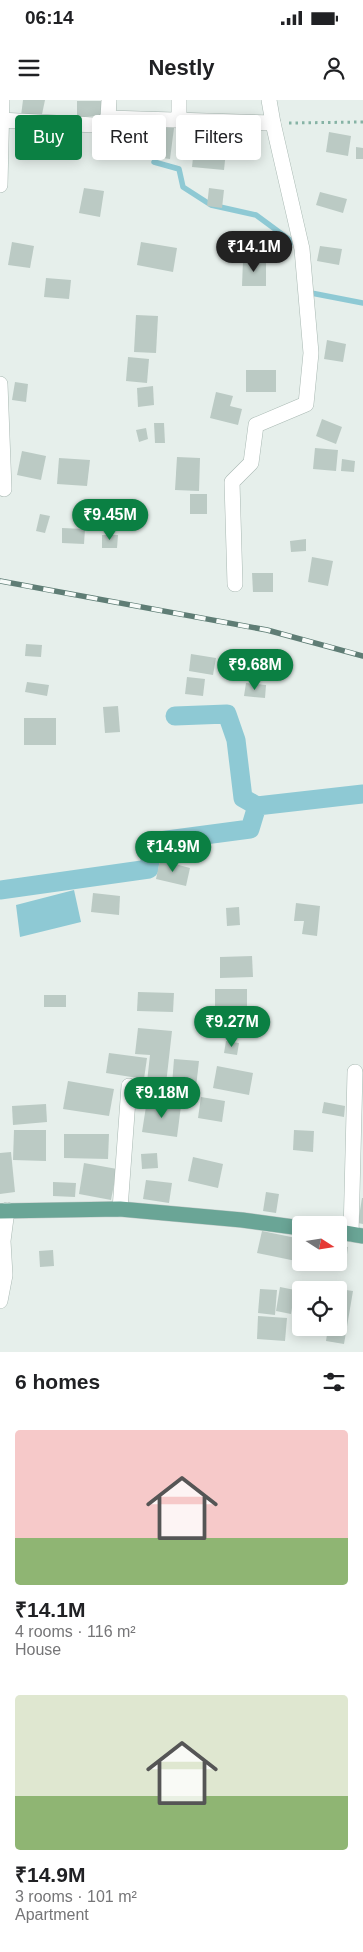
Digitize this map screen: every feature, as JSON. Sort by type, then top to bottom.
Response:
[{"type":"main road","points":[[4,1211],[120,1209],[242,1220],[292,1227]]},
{"type":"street","points":[[0,185],[2,100]]},
{"type":"street","points":[[108,100],[108,115]]},
{"type":"street","points":[[179,100],[179,115]]},
{"type":"street","points":[[235,584],[232,482],[251,463],[256,425],[306,404],[311,353],[302,249],[269,100]]},
{"type":"street","points":[[1,120],[92,125]]},
{"type":"street","points":[[261,123],[273,123]]},
{"type":"street","points":[[0,384],[4,489]]},
{"type":"street","points":[[351,1234],[355,1072]]},
{"type":"street","points":[[120,1209],[130,1086]]},
{"type":"street","points":[[0,1301],[5,1275],[4,1211]]},
{"type":"path","points":[[273,123],[363,122]]},
{"type":"water","points":[[74,890],[81,922],[20,937],[16,905]]},
{"type":"building","points":[[23,100],[45,100],[42,115],[21,115]]},
{"type":"building","points":[[77,101],[103,101],[103,115],[82,117],[82,115],[77,115]]},
{"type":"building","points":[[166,127],[174,128],[170,159],[166,158]]},
{"type":"building","points":[[329,132],[351,136],[348,156],[326,152]]},
{"type":"building","points":[[356,147],[363,148],[363,159],[356,159]]},
{"type":"building","points":[[193,160],[225,160],[224,170],[192,167]]},
{"type":"building","points":[[84,188],[104,191],[100,217],[79,213]]},
{"type":"building","points":[[209,188],[224,190],[222,208],[207,206]]},
{"type":"building","points":[[320,192],[347,199],[343,213],[316,205]]},
{"type":"building","points":[[12,242],[34,246],[30,268],[8,265]]},
{"type":"building","points":[[141,242],[177,248],[173,272],[137,265]]},
{"type":"building","points":[[320,246],[342,249],[339,265],[317,261]]},
{"type":"building","points":[[243,260],[266,260],[266,286],[242,286]]},
{"type":"building","points":[[46,278],[71,280],[69,299],[44,297]]},
{"type":"building","points":[[136,315],[158,316],[156,353],[134,352]]},
{"type":"building","points":[[327,340],[346,344],[343,362],[324,359]]},
{"type":"building","points":[[128,357],[149,359],[147,383],[126,381]]},
{"type":"building","points":[[246,370],[276,370],[276,392],[246,392]]},
{"type":"building","points":[[15,382],[28,384],[26,402],[12,400]]},
{"type":"building","points":[[153,386],[154,405],[138,407],[137,388]]},
{"type":"building","points":[[216,392],[233,396],[230,406],[242,409],[238,425],[210,418]]},
{"type":"building","points":[[322,419],[342,427],[336,444],[316,436]]},
{"type":"building","points":[[154,423],[164,423],[165,443],[155,443]]},
{"type":"building","points":[[146,428],[148,439],[139,442],[136,430]]},
{"type":"building","points":[[315,448],[338,450],[336,471],[313,469]]},
{"type":"building","points":[[22,451],[46,456],[41,480],[17,475]]},
{"type":"building","points":[[177,457],[200,458],[199,491],[175,490]]},
{"type":"building","points":[[59,458],[90,460],[87,486],[57,484]]},
{"type":"building","points":[[342,459],[355,461],[354,472],[341,471]]},
{"type":"building","points":[[190,494],[207,494],[207,514],[190,514]]},
{"type":"building","points":[[40,514],[50,516],[45,533],[36,531]]},
{"type":"building","points":[[62,528],[85,529],[84,544],[62,543]]},
{"type":"building","points":[[102,535],[118,535],[117,548],[102,548]]},
{"type":"building","points":[[306,539],[306,551],[291,552],[290,541]]},
{"type":"building","points":[[312,557],[333,561],[328,586],[308,582]]},
{"type":"building","points":[[252,573],[273,573],[273,592],[253,592]]},
{"type":"building","points":[[26,644],[42,645],[41,657],[25,656]]},
{"type":"building","points":[[191,654],[216,658],[213,675],[189,671]]},
{"type":"building","points":[[187,677],[205,679],[203,696],[185,694]]},
{"type":"building","points":[[27,682],[49,685],[47,696],[25,692]]},
{"type":"building","points":[[246,683],[266,685],[265,698],[244,696]]},
{"type":"building","points":[[118,706],[120,732],[105,733],[103,707]]},
{"type":"building","points":[[24,718],[56,718],[56,745],[24,745]]},
{"type":"building","points":[[160,860],[190,868],[186,886],[156,879]]},
{"type":"building","points":[[93,893],[120,896],[119,915],[91,912]]},
{"type":"building","points":[[296,903],[320,906],[317,936],[302,934],[304,921],[294,921]]},
{"type":"building","points":[[239,907],[240,925],[227,926],[226,908]]},
{"type":"building","points":[[252,956],[253,977],[220,978],[220,957]]},
{"type":"building","points":[[215,989],[247,989],[247,1006],[215,1007]]},
{"type":"building","points":[[138,992],[174,993],[173,1012],[137,1011]]},
{"type":"building","points":[[44,995],[66,995],[66,1007],[44,1007]]},
{"type":"building","points":[[234,1010],[236,1024],[214,1026],[213,1012]]},
{"type":"building","points":[[138,1028],[172,1031],[166,1084],[147,1082],[150,1055],[135,1054]]},
{"type":"building","points":[[226,1041],[239,1043],[237,1055],[224,1053]]},
{"type":"building","points":[[109,1053],[147,1058],[144,1079],[106,1073]]},
{"type":"building","points":[[174,1059],[199,1061],[196,1087],[172,1085]]},
{"type":"building","points":[[217,1066],[253,1073],[249,1095],[213,1088]]},
{"type":"building","points":[[68,1081],[114,1089],[109,1116],[63,1109]]},
{"type":"building","points":[[201,1097],[225,1101],[222,1122],[198,1118]]},
{"type":"building","points":[[147,1100],[181,1106],[177,1137],[142,1132]]},
{"type":"building","points":[[324,1102],[345,1106],[344,1117],[322,1113]]},
{"type":"building","points":[[46,1104],[47,1122],[13,1125],[12,1106]]},
{"type":"building","points":[[14,1130],[46,1130],[46,1161],[13,1160]]},
{"type":"building","points":[[294,1130],[314,1131],[313,1152],[293,1150]]},
{"type":"building","points":[[64,1134],[109,1134],[108,1159],[64,1158]]},
{"type":"building","points":[[11,1152],[15,1192],[0,1194],[0,1153]]},
{"type":"building","points":[[157,1153],[158,1168],[142,1169],[141,1154]]},
{"type":"building","points":[[193,1157],[223,1164],[218,1188],[188,1181]]},
{"type":"building","points":[[84,1163],[117,1169],[111,1200],[79,1194]]},
{"type":"building","points":[[146,1180],[172,1183],[169,1203],[143,1199]]},
{"type":"building","points":[[53,1182],[76,1183],[75,1197],[53,1196]]},
{"type":"building","points":[[266,1192],[279,1194],[276,1213],[263,1211]]},
{"type":"building","points":[[363,1198],[363,1224],[358,1223]]},
{"type":"building","points":[[262,1231],[292,1237],[292,1260],[257,1253]]},
{"type":"building","points":[[53,1250],[54,1266],[40,1267],[39,1251]]},
{"type":"building","points":[[280,1287],[292,1289],[291,1314],[276,1311]]},
{"type":"building","points":[[260,1289],[277,1290],[275,1315],[258,1313]]},
{"type":"building","points":[[347,1290],[353,1291],[347,1326]]},
{"type":"building","points":[[258,1316],[287,1318],[285,1341],[257,1339]]},
{"type":"building","points":[[327,1336],[345,1336],[344,1344],[326,1341]]},
{"type":"waterway","points":[[154,162],[179,169],[183,187],[211,205],[256,215],[298,246]]},
{"type":"waterway","points":[[306,292],[363,303]]},
{"type":"waterway","points":[[175,716],[227,714],[236,740],[243,798],[257,806]]},
{"type":"waterway","points":[[0,890],[149,869],[152,842],[250,829],[257,806],[363,794]]},
{"type":"railway","points":[[0,581],[267,630],[363,656]]}]
